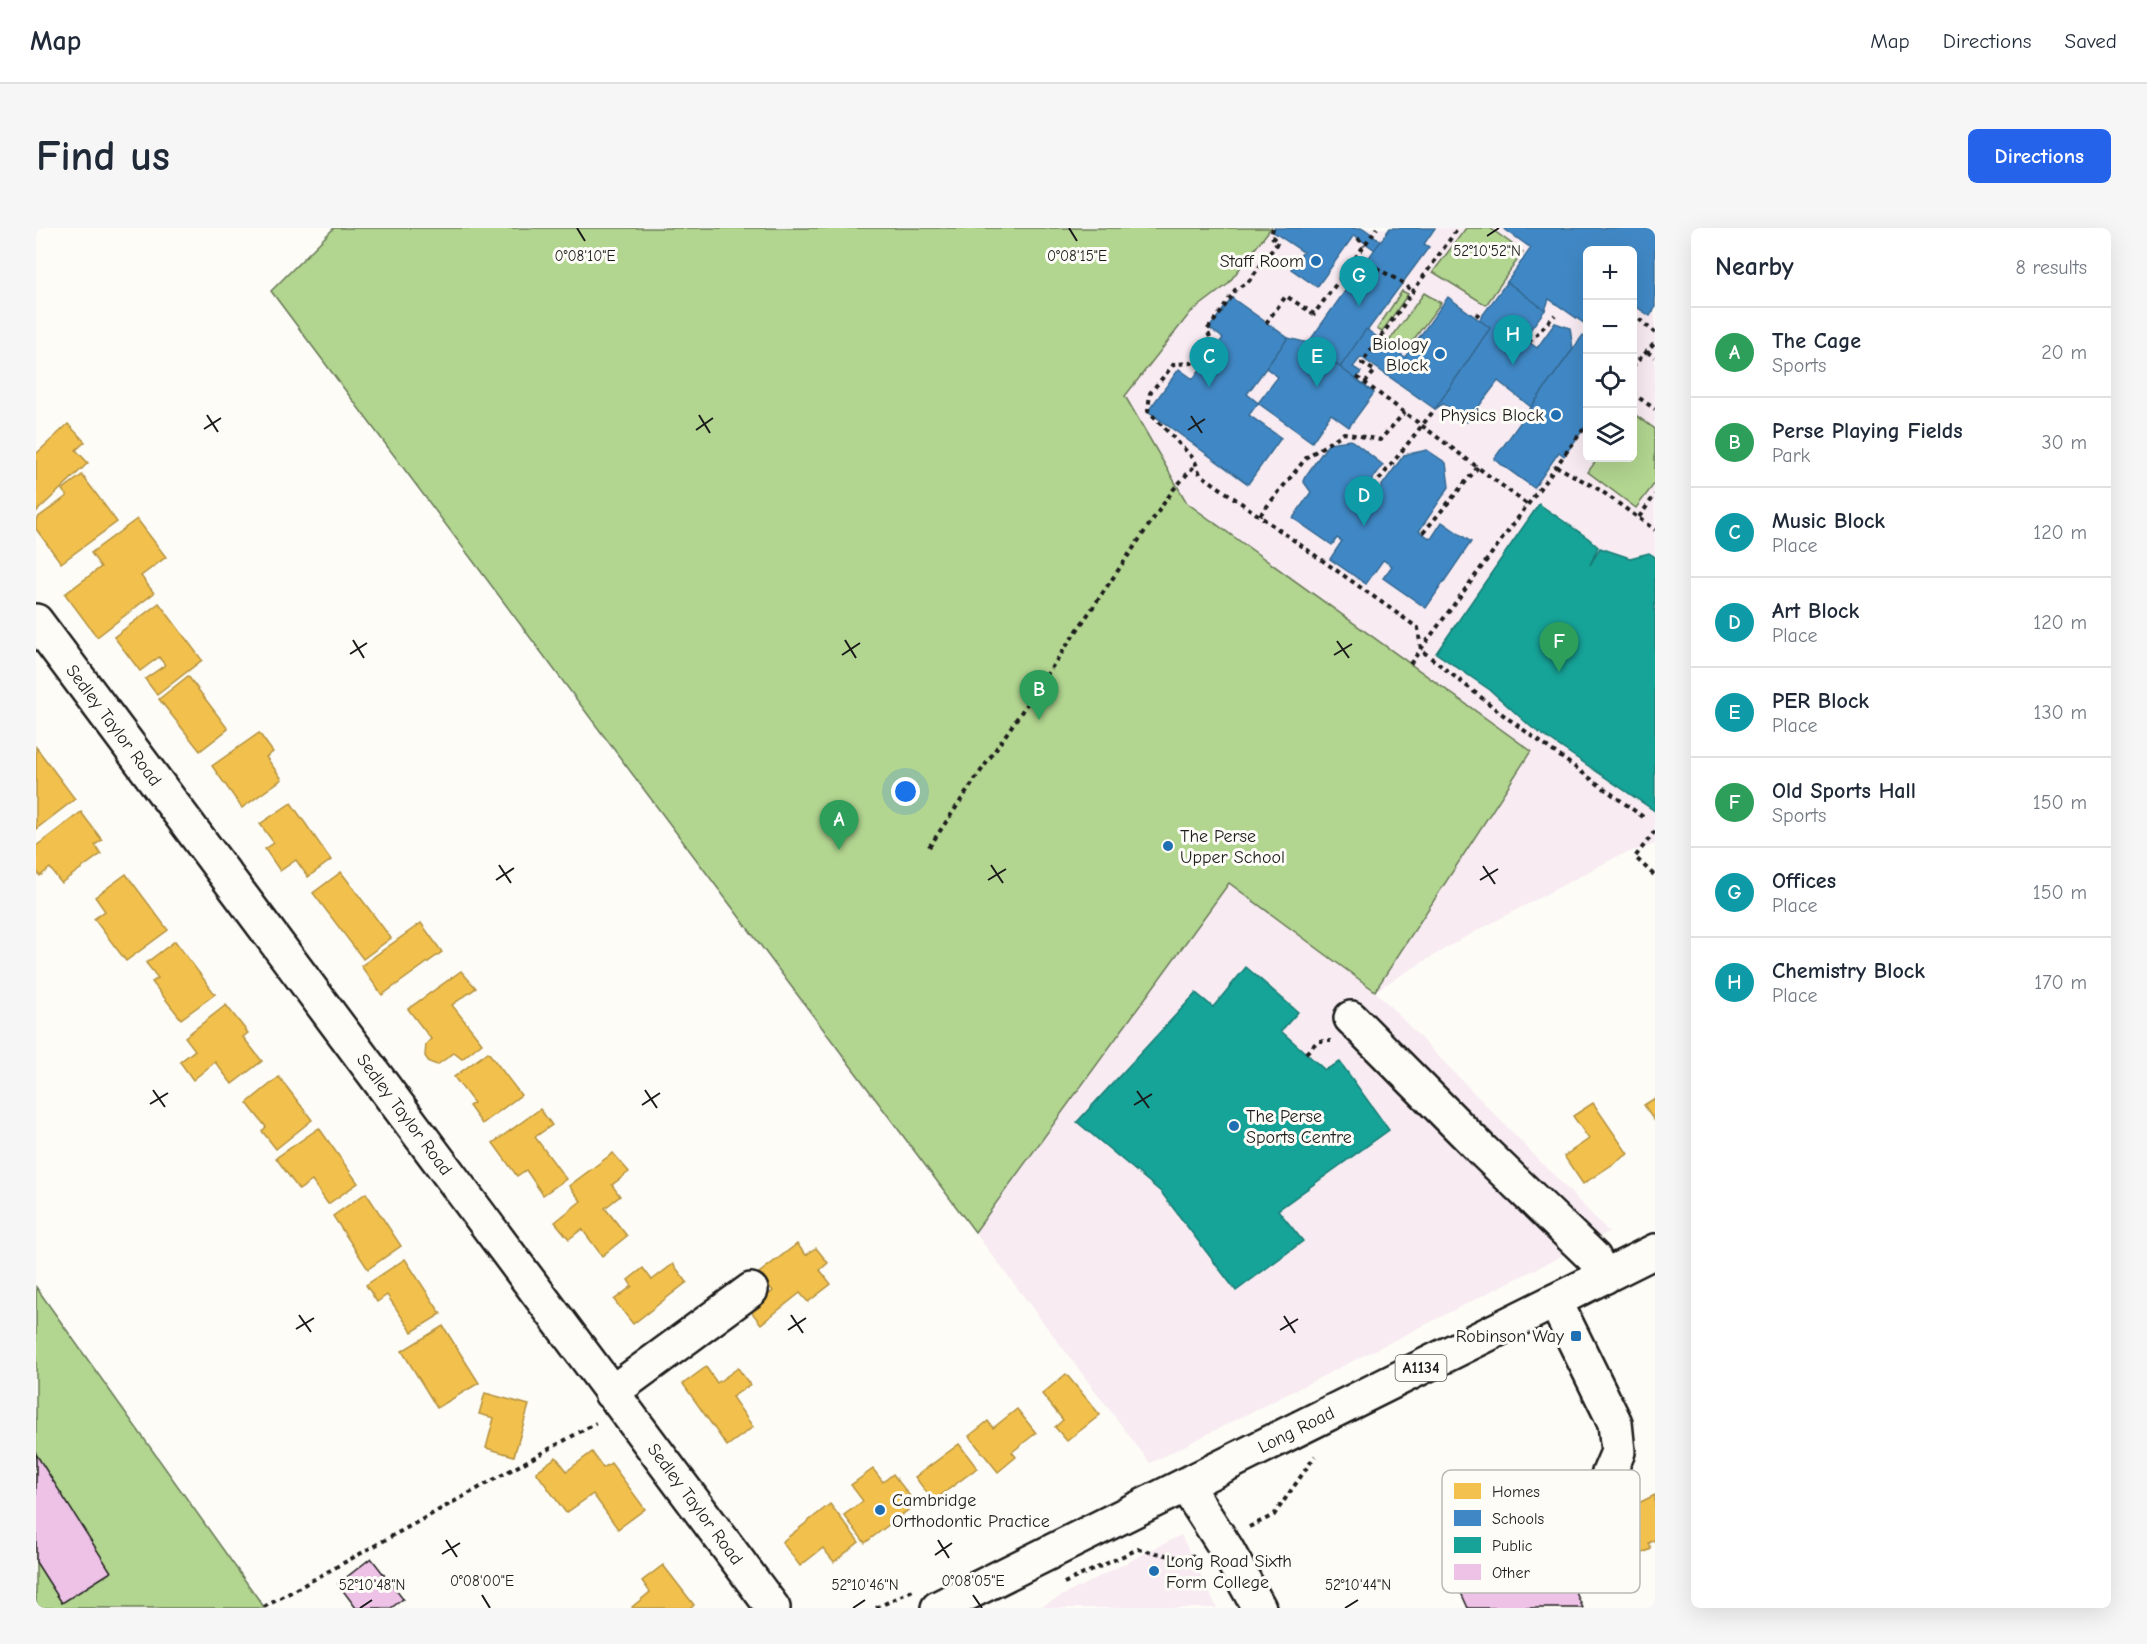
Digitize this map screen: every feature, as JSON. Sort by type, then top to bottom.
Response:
[{"type":"street","name":"Sedley Taylor Road","points":[[36,621],[773,1608]]},
{"type":"street","points":[[1351,1018],[1594,1258],[1604,1277]]},
{"type":"street","name":"Long Road","points":[[938,1608],[1655,1251]]},
{"type":"street","points":[[617,1401],[751,1290]]},
{"type":"street","points":[[1555,1301],[1615,1423],[1618,1452],[1610,1470]]},
{"type":"street","points":[[1186,1486],[1222,1541],[1259,1608]]},
{"type":"path","points":[[1274,228],[1271,236],[1278,242],[1249,281],[1235,290],[1206,330],[1211,340],[1192,363],[1174,364],[1150,393],[1148,411],[1194,459],[1200,474],[1418,628],[1421,650],[1508,718],[1646,819]]},
{"type":"path","points":[[1266,323],[1286,296],[1314,315],[1377,228]]},
{"type":"path","points":[[1365,383],[1375,371],[1362,363],[1458,228]]},
{"type":"path","points":[[1358,238],[1364,246]]},
{"type":"path","points":[[1337,283],[1366,262],[1403,283],[1413,292]]},
{"type":"path","points":[[1476,316],[1481,311]]},
{"type":"path","points":[[1529,342],[1555,315]]},
{"type":"path","points":[[1637,317],[1655,333]]},
{"type":"path","points":[[1637,362],[1655,343]]},
{"type":"path","points":[[1647,352],[1655,357]]},
{"type":"path","points":[[1357,377],[1528,505]]},
{"type":"path","points":[[1637,396],[1655,409]]},
{"type":"path","points":[[1368,494],[1435,409]]},
{"type":"path","points":[[1260,515],[1307,457],[1344,433],[1380,440],[1405,412]]},
{"type":"path","points":[[1410,664],[1583,429]]},
{"type":"path","points":[[928,847],[1173,490],[1196,464]]},
{"type":"path","points":[[1556,466],[1600,489],[1655,530]]},
{"type":"path","points":[[1423,533],[1478,467]]},
{"type":"path","points":[[1639,517],[1655,495]]},
{"type":"path","points":[[1508,718],[1514,712]]},
{"type":"path","points":[[1655,831],[1635,857],[1655,876]]},
{"type":"path","points":[[264,1607],[617,1401]]},
{"type":"path","name":"Long Road","points":[[1062,1584],[1138,1550],[1185,1559],[1274,1515],[1319,1451]]},
{"type":"shaded area","name":"The Perse Upper School","points":[[334,228],[1655,228],[1655,844],[1618,856],[1456,942],[1375,991],[1609,1232],[1150,1463],[857,1077],[271,291]]},
{"type":"shaded area","name":"Long Road Sixth Form College","points":[[1181,1535],[1217,1608],[1038,1608]]},
{"type":"green space","name":"The Perse Upper School","points":[[334,228],[1271,228],[1227,285],[1190,313],[1125,396],[1187,503],[1531,751],[1375,991],[1229,883],[975,1232],[271,291]]},
{"type":"green space","points":[[1466,228],[1490,228],[1523,252],[1486,305],[1433,272]]},
{"type":"green space","points":[[1402,291],[1408,294],[1382,332],[1377,329]]},
{"type":"green space","points":[[1424,293],[1441,303],[1405,351],[1389,341]]},
{"type":"green space","points":[[1637,416],[1655,429],[1655,483],[1636,508],[1588,472],[1595,462],[1637,462]]},
{"type":"green space","points":[[36,1287],[264,1607],[264,1608],[36,1608]]},
{"type":"building: Homes","points":[[68,424],[85,442],[76,450],[88,463],[36,512],[36,454]]},
{"type":"building: Homes","points":[[82,475],[117,522],[61,563],[36,529],[36,519],[67,496],[62,490]]},
{"type":"building: Homes","points":[[137,519],[166,557],[141,576],[154,593],[97,637],[65,594],[101,567],[91,553]]},
{"type":"building: Homes","points":[[159,603],[202,660],[157,695],[145,679],[165,665],[159,657],[140,671],[114,637]]},
{"type":"building: Homes","points":[[188,676],[228,729],[200,751],[159,699]]},
{"type":"building: Homes","points":[[259,733],[273,752],[266,757],[282,779],[242,808],[212,766]]},
{"type":"building: Homes","points":[[36,747],[75,799],[36,829]]},
{"type":"building: Homes","points":[[291,803],[331,860],[308,877],[296,860],[280,871],[265,849],[274,843],[260,824]]},
{"type":"building: Homes","points":[[81,812],[102,840],[95,845],[101,854],[61,883],[50,868],[40,876],[36,870],[36,846]]},
{"type":"building: Homes","points":[[341,872],[391,938],[363,959],[313,893]]},
{"type":"building: Homes","points":[[126,874],[168,930],[126,961],[94,919],[105,911],[95,897]]},
{"type":"building: Homes","points":[[421,923],[442,952],[382,995],[361,966]]},
{"type":"building: Homes","points":[[175,941],[215,994],[181,1019],[152,982],[158,978],[146,963]]},
{"type":"building: Homes","points":[[461,971],[476,988],[452,1005],[482,1043],[462,1059],[454,1053],[437,1065],[429,1062],[425,1056],[426,1044],[431,1039],[408,1009]]},
{"type":"building: Homes","points":[[226,1005],[248,1033],[243,1037],[262,1061],[232,1084],[215,1062],[193,1080],[180,1062],[195,1050],[185,1037]]},
{"type":"building: Homes","points":[[488,1052],[521,1095],[482,1124],[469,1106],[474,1103],[454,1077]]},
{"type":"building: Homes","points":[[279,1077],[312,1120],[276,1149],[262,1131],[266,1127],[247,1103]]},
{"type":"building: Homes","points":[[1655,1098],[1655,1121],[1644,1105]]},
{"type":"building: Homes","points":[[1593,1103],[1628,1154],[1583,1184],[1564,1156],[1589,1139],[1573,1116]]},
{"type":"building: Homes","points":[[540,1109],[552,1125],[535,1137],[566,1179],[543,1195],[526,1170],[517,1176],[493,1143]]},
{"type":"building: Homes","points":[[319,1128],[358,1183],[328,1204],[312,1181],[299,1190],[276,1158]]},
{"type":"building: Homes","points":[[613,1153],[629,1172],[612,1185],[620,1196],[605,1208],[627,1236],[602,1256],[582,1229],[569,1239],[555,1222],[581,1201],[569,1186]]},
{"type":"building: Homes","points":[[366,1193],[401,1246],[368,1269],[333,1216]]},
{"type":"building: Homes","points":[[797,1244],[806,1255],[816,1248],[828,1263],[820,1270],[831,1284],[808,1302],[800,1293],[761,1324],[749,1309],[773,1291],[759,1273]]},
{"type":"building: Homes","points":[[405,1259],[441,1314],[412,1332],[387,1295],[377,1302],[366,1285]]},
{"type":"building: Homes","points":[[673,1264],[687,1282],[633,1324],[614,1300],[632,1286],[628,1280],[643,1268],[652,1280]]},
{"type":"building: Homes","points":[[443,1326],[479,1383],[437,1408],[402,1351]]},
{"type":"building: Homes","points":[[706,1367],[717,1383],[738,1368],[750,1385],[732,1397],[753,1427],[727,1446],[683,1384]]},
{"type":"building: Homes","points":[[1066,1374],[1100,1415],[1067,1441],[1055,1427],[1063,1420],[1042,1394]]},
{"type":"building: Homes","points":[[485,1393],[529,1405],[514,1456],[486,1448],[494,1418],[479,1414]]},
{"type":"building: Homes","points":[[1017,1409],[1036,1433],[1012,1452],[1016,1457],[998,1472],[969,1436],[988,1421],[993,1428]]},
{"type":"building: Homes","points":[[959,1444],[977,1468],[933,1501],[915,1477]]},
{"type":"building: Homes","points":[[592,1452],[603,1468],[611,1463],[645,1509],[618,1529],[593,1494],[566,1513],[536,1472],[556,1457],[567,1471]]},
{"type":"building: Homes","name":"Cambridge Orthodontic Practice","points":[[873,1469],[883,1482],[893,1474],[916,1504],[865,1543],[844,1515],[863,1501],[851,1485]]},
{"type":"building: Homes","points":[[1655,1495],[1655,1540],[1649,1543],[1651,1549],[1640,1554],[1640,1502]]},
{"type":"building: Homes","points":[[830,1504],[859,1542],[834,1562],[823,1548],[800,1566],[782,1542]]},
{"type":"building: Homes","points":[[663,1565],[694,1605],[691,1608],[633,1608],[650,1592],[642,1581]]},
{"type":"building: Schools","name":"Staff Room","points":[[1274,228],[1363,228],[1381,241],[1375,250],[1354,235],[1317,287],[1291,269],[1303,252],[1272,231]]},
{"type":"building: Schools","points":[[1390,228],[1435,228],[1424,244],[1429,247],[1339,369],[1308,343]]},
{"type":"building: Schools","points":[[1503,228],[1655,228],[1655,308],[1650,316],[1637,307],[1637,246],[1583,246],[1583,323],[1549,299],[1545,310],[1507,282],[1531,248]]},
{"type":"building: Schools","points":[[1507,282],[1545,310],[1524,338],[1537,348],[1555,323],[1570,328],[1573,349],[1531,407],[1498,381],[1467,422],[1443,404],[1435,409],[1490,328],[1479,320]]},
{"type":"building: Schools","name":"Biology Block","points":[[1448,297],[1490,328],[1435,409],[1361,357],[1353,367],[1361,372],[1355,380],[1339,369],[1366,329],[1405,357]]},
{"type":"building: Schools","points":[[1232,298],[1288,338],[1247,394],[1258,403],[1249,415],[1281,438],[1248,484],[1148,411],[1179,369],[1193,379],[1223,338],[1209,328]]},
{"type":"building: Schools","name":"Physics Block","points":[[1583,335],[1583,430],[1564,456],[1559,452],[1534,488],[1494,459]]},
{"type":"building: Schools","points":[[1288,338],[1308,343],[1374,393],[1349,427],[1331,414],[1312,442],[1258,403],[1278,377],[1266,368]]},
{"type":"building: Schools","points":[[1351,440],[1383,465],[1364,491],[1373,498],[1404,455],[1427,450],[1446,463],[1449,487],[1419,531],[1431,539],[1442,522],[1471,542],[1426,608],[1383,578],[1392,566],[1383,560],[1366,584],[1330,559],[1342,541],[1337,538],[1332,545],[1293,518],[1311,492],[1303,481],[1329,443]]},
{"type":"building: Public","points":[[1539,504],[1598,547],[1590,565],[1600,548],[1630,558],[1649,553],[1655,557],[1655,811],[1531,727],[1490,690],[1436,653]]},
{"type":"building: Public","name":"The Perse Sports Centre","points":[[1246,967],[1298,1012],[1281,1031],[1325,1070],[1340,1062],[1389,1130],[1278,1210],[1303,1241],[1236,1291],[1161,1192],[1077,1122],[1196,993],[1213,1007]]},
{"type":"building: Other","points":[[36,1454],[111,1572],[62,1603],[36,1562]]},
{"type":"building: Other","points":[[371,1558],[403,1599],[391,1608],[356,1608],[338,1584]]},
{"type":"building: Other","points":[[1461,1593],[1576,1593],[1583,1608],[1468,1608]]},
{"type":"place","name":"Staff Room","points":[[1316,261]]},
{"type":"place","name":"Offices","points":[[1359,306]]},
{"type":"place","name":"Biology Block","points":[[1440,354]]},
{"type":"place","name":"Chemistry Block","points":[[1513,365]]},
{"type":"place","name":"Music Block","points":[[1209,387]]},
{"type":"place","name":"PER Block","points":[[1317,387]]},
{"type":"place","name":"Physics Block","points":[[1556,415]]},
{"type":"place","name":"Art Block","points":[[1364,526]]},
{"type":"place","name":"Old Sports Hall","points":[[1559,672]]},
{"type":"place","name":"Perse Playing Fields","points":[[1039,720]]},
{"type":"place","name":"The Perse Upper School","points":[[1168,846]]},
{"type":"place","name":"The Cage","points":[[839,850]]},
{"type":"place","name":"The Perse Sports Centre","points":[[1234,1126]]},
{"type":"place","name":"Robinson Way","points":[[1576,1336]]},
{"type":"place","name":"Cambridge Orthodontic Practice","points":[[880,1510]]},
{"type":"place","name":"Long Road Sixth Form College","points":[[1154,1571]]}]
